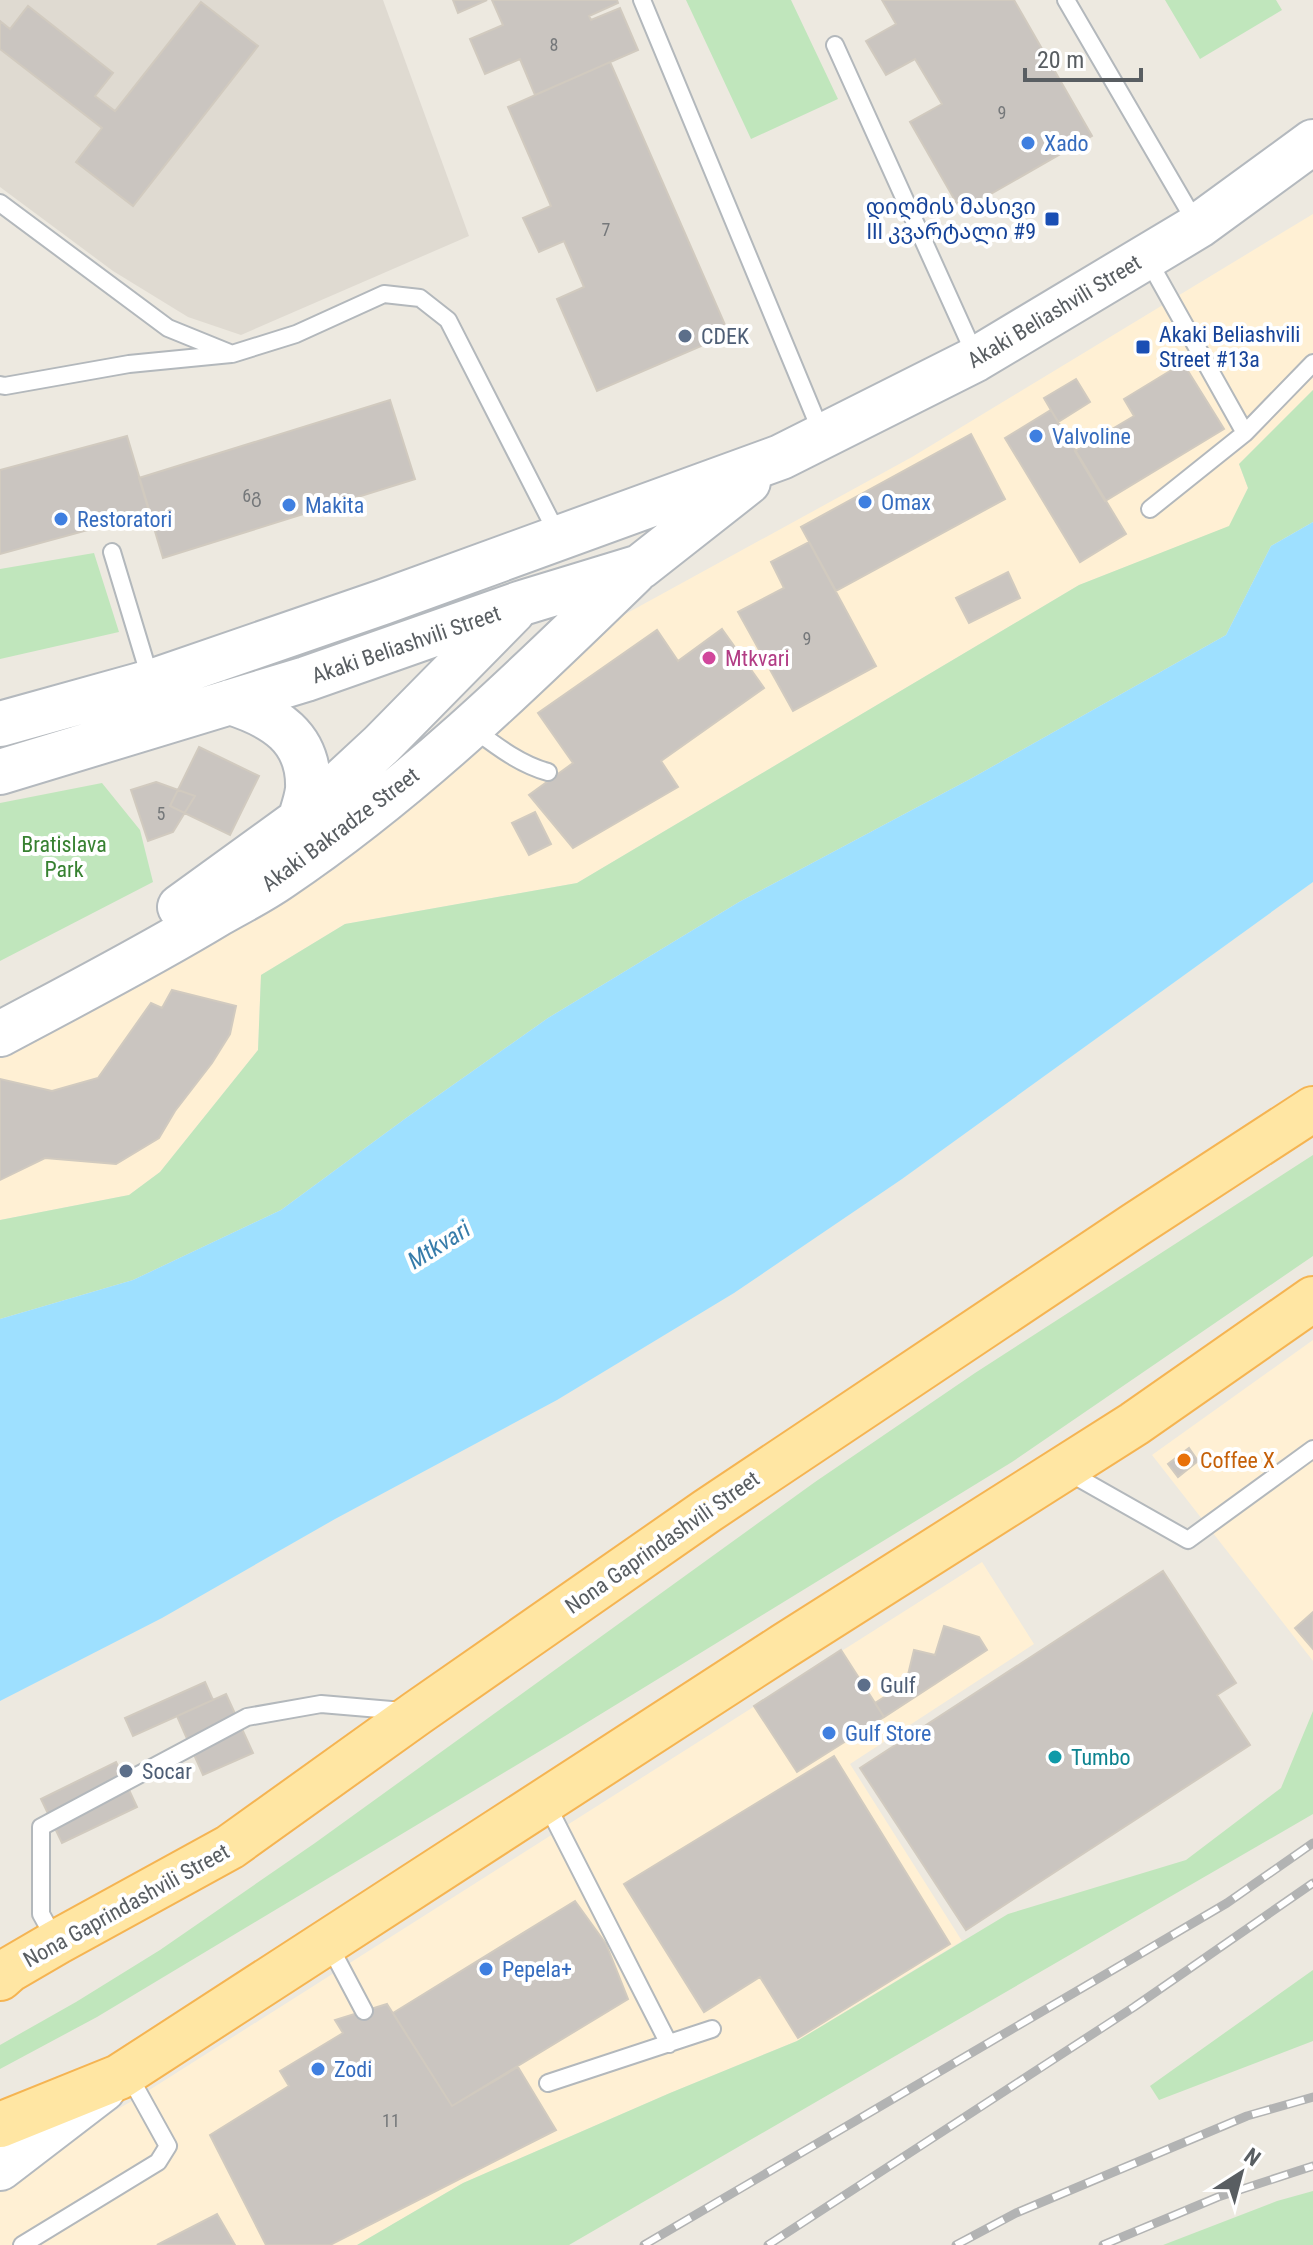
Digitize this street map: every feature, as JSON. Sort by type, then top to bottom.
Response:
[{"type":"main road","name":"Akaki Beliashvili Street","points":[[0,724],[151,682],[383,602],[781,457],[976,359],[1198,226],[1313,142]]},
{"type":"main road","name":"Akaki Beliashvili Street","points":[[0,772],[306,679],[522,603],[640,567],[781,457]]},
{"type":"main road","name":"Akaki Bakradze Street","points":[[0,1000],[182,907],[300,820],[381,745],[522,603],[568,535]]},
{"type":"main road","name":"Akaki Bakradze Street","points":[[0,1034],[158,950],[279,879],[336,838],[391,795],[527,676],[640,567]]},
{"type":"main road","points":[[230,702],[258,711],[279,724],[298,743],[306,765],[308,791],[300,820]]},
{"type":"main road","name":"Nona Gaprindashvili Street","points":[[3,1974],[230,1847],[720,1502],[1313,1109]]},
{"type":"main road","points":[[0,2168],[123,2074],[1134,1424],[1313,1299]]},
{"type":"main road","points":[[0,2125],[123,2074]]},
{"type":"lane","points":[[642,0],[823,436]]},
{"type":"lane","points":[[1066,0],[1198,226]]},
{"type":"lane","points":[[835,45],[976,359]]},
{"type":"lane","points":[[0,203],[168,328],[232,354]]},
{"type":"lane","points":[[1146,257],[1245,433]]},
{"type":"lane","points":[[0,385],[129,364],[232,354],[296,334],[384,294],[420,298],[448,320],[568,535]]},
{"type":"lane","points":[[1150,509],[1245,433],[1313,363]]},
{"type":"lane","points":[[112,552],[151,682]]},
{"type":"lane","points":[[470,726],[509,755],[548,772]]},
{"type":"lane","points":[[1063,1469],[1188,1540],[1313,1449]]},
{"type":"lane","points":[[57,1942],[41,1914],[41,1827],[247,1717],[321,1704],[417,1713]]},
{"type":"lane","points":[[545,1801],[669,2044]]},
{"type":"lane","points":[[327,1941],[364,2011]]},
{"type":"lane","points":[[548,2083],[712,2029]]},
{"type":"lane","points":[[22,2245],[158,2162],[168,2146],[123,2074]]},
{"type":"shaded area","points":[[0,0],[383,0],[469,236],[241,335],[188,317],[113,271],[0,187]]},
{"type":"shaded area","points":[[1313,214],[1313,390],[1239,464],[1248,488],[1230,526],[1079,585],[577,883],[345,924],[261,975],[258,1050],[160,1172],[129,1195],[0,1220],[0,1058],[96,1009],[335,869],[620,617],[912,457]]},
{"type":"shaded area","points":[[1313,1340],[1313,1661],[1152,1455]]},
{"type":"shaded area","points":[[982,1562],[1034,1644],[850,1764],[962,1941],[797,2041],[463,2183],[357,2245],[0,2245],[0,2176],[132,2101]]},
{"type":"green space","points":[[686,0],[791,0],[838,99],[751,139]]},
{"type":"green space","points":[[1165,0],[1276,0],[1282,10],[1200,59]]},
{"type":"green space","points":[[1313,390],[1313,522],[1271,546],[1226,635],[972,778],[739,902],[548,1018],[281,1210],[133,1280],[0,1319],[0,1220],[129,1195],[160,1172],[258,1050],[261,975],[345,924],[577,883],[1079,585],[1229,526],[1248,488],[1239,464]]},
{"type":"green space","points":[[94,553],[119,632],[0,659],[0,569]]},
{"type":"green space","name":"Bratislava Park","points":[[102,783],[140,830],[153,882],[0,961],[0,803]]},
{"type":"green space","points":[[1313,1155],[1313,1256],[1012,1462],[565,1736],[97,2017],[0,2069],[0,2045],[160,1950],[315,1843],[815,1482],[975,1373]]},
{"type":"green space","points":[[1313,1711],[1313,1814],[569,2245],[357,2245],[463,2183],[797,2041],[1008,1914],[1186,1860],[1281,1788]]},
{"type":"green space","points":[[1313,1970],[1313,2041],[1159,2100],[1150,2086]]},
{"type":"green space","points":[[1313,2191],[1313,2245],[1163,2245],[1277,2201]]},
{"type":"water","points":[[1313,522],[1313,882],[902,1179],[734,1293],[557,1400],[335,1519],[162,1618],[0,1701],[0,1319],[133,1280],[281,1210],[548,1018],[739,902],[972,778],[1226,635],[1271,546]]},
{"type":"building","points":[[453,0],[487,0],[458,13]]},
{"type":"building","points":[[492,0],[617,0],[618,3],[589,16],[591,20],[620,8],[638,50],[535,95],[520,59],[485,74],[470,39],[503,25]]},
{"type":"building","points":[[882,0],[1014,0],[1092,136],[961,211],[910,122],[942,104],[915,59],[886,75],[866,41],[896,24]]},
{"type":"building","points":[[201,2],[258,46],[133,206],[76,162],[102,128],[0,49],[0,21],[10,29],[28,6],[113,73],[95,96],[115,111]]},
{"type":"building","points":[[610,62],[729,334],[597,391],[557,299],[584,287],[564,241],[539,252],[523,218],[551,206],[508,107]]},
{"type":"building","points":[[1183,363],[1224,429],[1105,501],[1075,451],[1134,416],[1124,399]]},
{"type":"building","points":[[1076,379],[1090,402],[1058,422],[1044,398]]},
{"type":"building","points":[[390,400],[415,479],[163,558],[139,478]]},
{"type":"building","points":[[1051,410],[1126,534],[1080,562],[1005,438]]},
{"type":"building","points":[[971,434],[1005,499],[836,591],[801,527]]},
{"type":"building","points":[[127,436],[150,513],[0,554],[0,470]]},
{"type":"building","points":[[809,542],[876,666],[793,711],[738,612],[784,588],[771,562]]},
{"type":"building","points":[[1008,572],[1020,598],[969,623],[956,598]]},
{"type":"building","points":[[722,629],[764,688],[661,761],[678,787],[573,848],[529,795],[573,763],[538,713],[657,630],[678,661]]},
{"type":"building","points":[[199,747],[259,776],[230,835],[170,806]]},
{"type":"building","points":[[156,782],[195,796],[173,832],[148,841],[131,790]]},
{"type":"building","points":[[535,812],[551,844],[529,855],[512,823]]},
{"type":"building","points":[[172,990],[236,1006],[230,1034],[159,1138],[116,1164],[45,1158],[0,1180],[0,1079],[52,1091],[98,1078],[151,1003],[162,1008]]},
{"type":"building","points":[[1189,1448],[1198,1461],[1178,1477],[1168,1464]]},
{"type":"building","name":"Tumbo","points":[[1163,1571],[1236,1683],[1217,1695],[1250,1745],[966,1930],[860,1768]]},
{"type":"building","points":[[1313,1612],[1313,1649],[1295,1628]]},
{"type":"building","points":[[944,1626],[979,1637],[987,1650],[884,1717],[875,1703],[906,1683],[914,1650],[935,1655]]},
{"type":"building","points":[[841,1650],[884,1717],[797,1772],[754,1706]]},
{"type":"building","points":[[205,1682],[213,1700],[133,1736],[125,1718]]},
{"type":"building","points":[[226,1694],[253,1753],[203,1775],[177,1716]]},
{"type":"building","points":[[834,1756],[950,1944],[798,2038],[760,1977],[704,2012],[624,1884]]},
{"type":"building","points":[[116,1762],[137,1807],[62,1843],[41,1799]]},
{"type":"building","points":[[575,1901],[606,1944],[628,1999],[452,2106],[393,2013]]},
{"type":"building","points":[[387,2004],[452,2106],[518,2067],[556,2130],[330,2245],[266,2245],[210,2135],[289,2086],[280,2071],[343,2033],[335,2020]]},
{"type":"building","points":[[217,2214],[235,2245],[157,2245]]},
{"type":"railway","points":[[644,2245],[1227,1903],[1313,1843]]},
{"type":"railway","points":[[768,2245],[1134,2007],[1313,1883]]},
{"type":"railway","points":[[956,2245],[1016,2213],[1247,2116],[1313,2097]]},
{"type":"railway","points":[[1103,2245],[1218,2197],[1313,2166]]},
{"type":"place","name":"Xado","points":[[1028,143]]},
{"type":"place","name":"დიღმის მასივი III კვარტალი #9","points":[[1052,219]]},
{"type":"place","name":"CDEK","points":[[685,336]]},
{"type":"place","name":"Akaki Beliashvili Street #13a","points":[[1143,347]]},
{"type":"place","name":"Valvoline","points":[[1036,436]]},
{"type":"place","name":"Omax","points":[[865,502]]},
{"type":"place","name":"Makita","points":[[289,505]]},
{"type":"place","name":"Restoratori","points":[[61,519]]},
{"type":"place","name":"Mtkvari","points":[[709,658]]},
{"type":"place","name":"Coffee X","points":[[1184,1460]]},
{"type":"place","name":"Gulf","points":[[864,1685]]},
{"type":"place","name":"Gulf Store","points":[[829,1733]]},
{"type":"place","name":"Tumbo","points":[[1055,1757]]},
{"type":"place","name":"Socar","points":[[126,1771]]},
{"type":"place","name":"Pepela+","points":[[486,1969]]},
{"type":"place","name":"Zodi","points":[[318,2069]]}]
